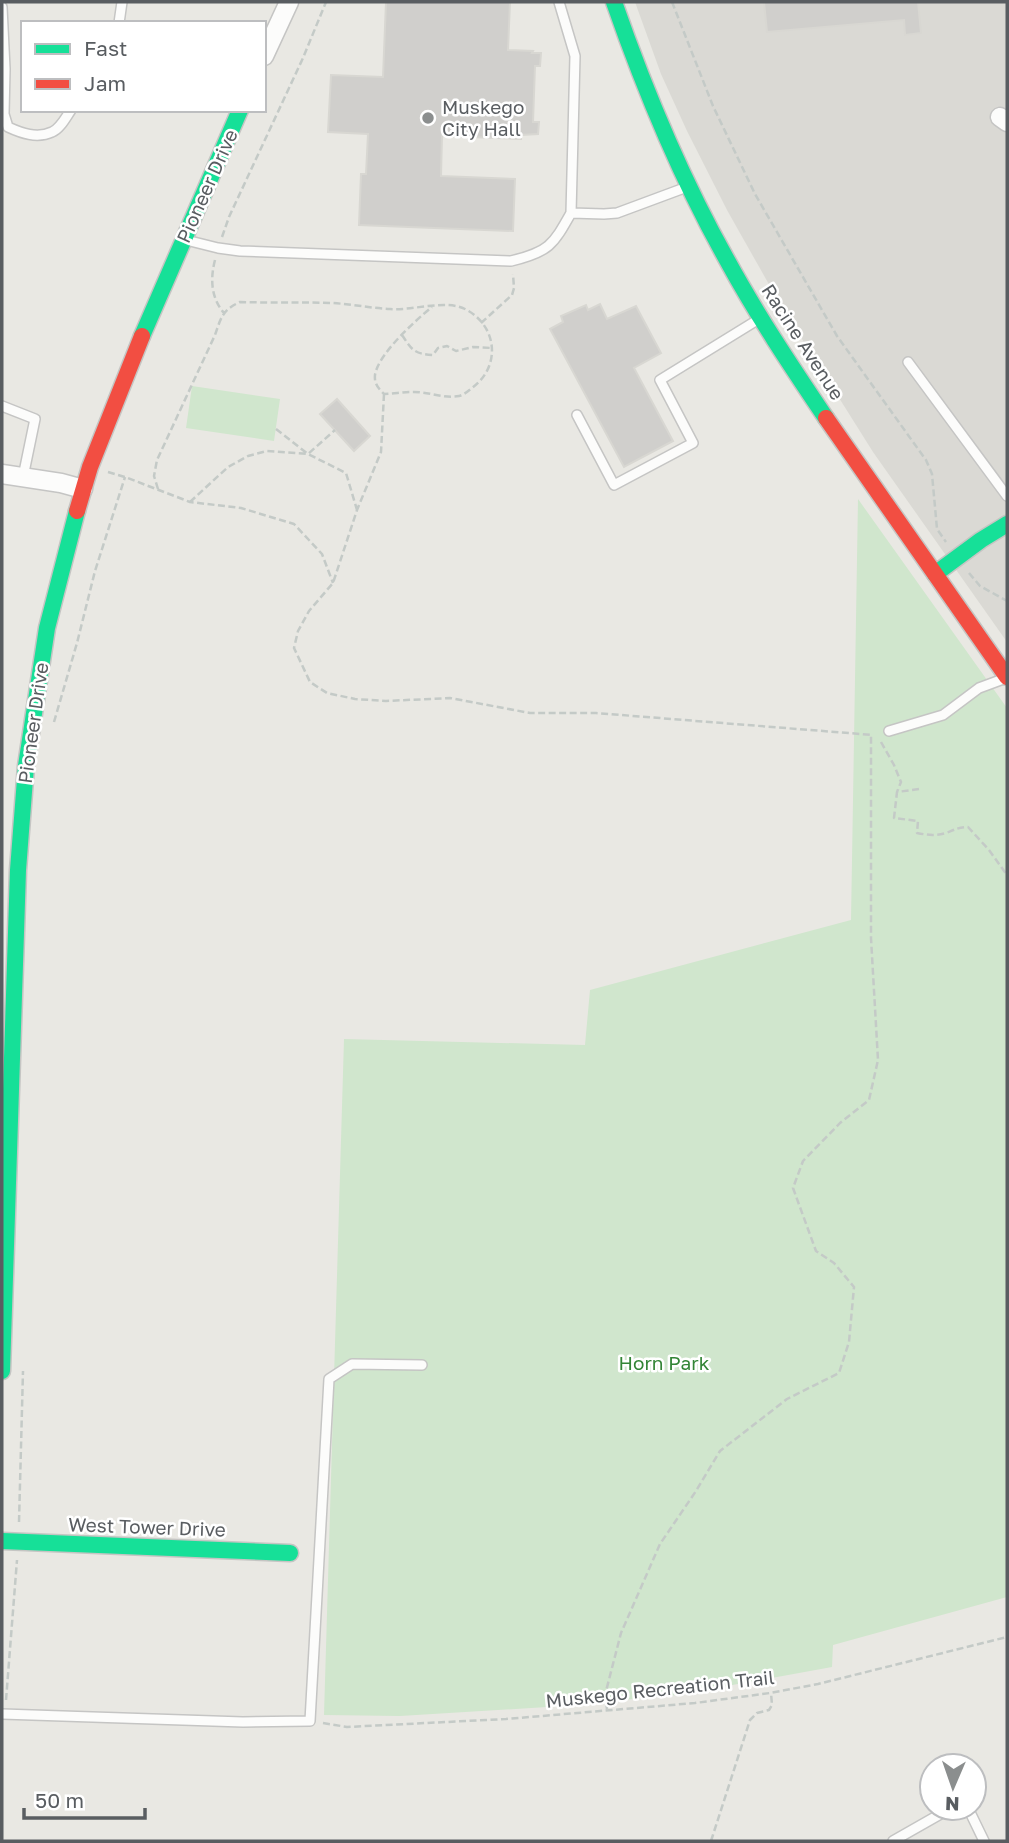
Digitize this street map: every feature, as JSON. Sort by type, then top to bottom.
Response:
[{"type":"street","points":[[266,52],[289,2]]},
{"type":"street","name":"Racine Avenue","points":[[614,2],[634,59],[673,153],[726,259],[806,388],[1007,677]]},
{"type":"street","name":"Pioneer Drive","points":[[2,1371],[5,1168],[18,870],[26,766],[47,628],[90,467],[139,342],[239,112]]},
{"type":"street","points":[[2,474],[83,489]]},
{"type":"street","points":[[935,574],[1007,524]]},
{"type":"street","name":"West Tower Drive","points":[[2,1542],[290,1553]]},
{"type":"lane","points":[[119,21],[122,2]]},
{"type":"lane","points":[[184,239],[240,251],[512,261],[533,256],[555,241],[571,213],[575,56],[559,2]]},
{"type":"lane","points":[[2,6],[4,114],[8,127],[22,134],[38,135],[54,131],[70,112]]},
{"type":"lane","points":[[571,213],[617,213],[689,187]]},
{"type":"lane","points":[[577,415],[614,485],[693,443],[660,380],[761,318]]},
{"type":"lane","points":[[908,362],[1007,496]]},
{"type":"lane","points":[[2,407],[35,419],[23,477]]},
{"type":"lane","points":[[890,731],[943,715],[979,688],[1007,677]]},
{"type":"lane","points":[[2,1714],[243,1722],[310,1721],[329,1379],[352,1364],[422,1365]]},
{"type":"lane","points":[[893,1841],[926,1822]]},
{"type":"lane","points":[[975,1822],[984,1841]]},
{"type":"path","points":[[224,313],[218,306],[212,283],[218,248],[229,217],[326,2]]},
{"type":"path","points":[[672,2],[713,106],[755,194],[838,336],[926,460],[932,474],[937,529]]},
{"type":"path","points":[[481,323],[512,295],[512,261]]},
{"type":"path","points":[[158,489],[154,476],[158,460],[224,313],[240,302],[330,303],[391,309],[453,306],[464,309],[488,331],[492,348],[488,373],[461,396],[413,392],[384,394]]},
{"type":"path","points":[[432,307],[411,323],[381,361],[375,376],[377,387],[384,394],[381,452],[357,510],[333,583],[309,611],[298,631],[294,648],[310,682],[327,693],[355,699],[386,701],[450,698],[530,713],[596,713],[877,734],[901,782],[894,818],[918,821],[917,833],[929,836],[968,827],[1007,875]]},
{"type":"path","points":[[402,335],[411,349],[420,355],[433,355],[438,348],[447,346],[456,351],[473,347],[492,348]]},
{"type":"path","points":[[276,429],[308,454],[346,473],[357,510]]},
{"type":"path","points":[[190,502],[228,467],[247,456],[267,451],[308,454],[335,430]]},
{"type":"path","points":[[90,467],[125,477],[190,502],[241,508],[294,524],[322,554],[333,583]]},
{"type":"path","points":[[54,722],[95,571],[125,477]]},
{"type":"path","points":[[972,576],[979,586],[1007,601]]},
{"type":"path","points":[[607,1709],[605,1695],[621,1633],[660,1544],[720,1451],[788,1399],[839,1373],[849,1342],[854,1287],[834,1263],[816,1251],[793,1188],[803,1161],[869,1100],[878,1060],[870,938],[871,735]]},
{"type":"path","points":[[897,792],[919,789]]},
{"type":"path","points":[[19,1521],[24,1367]]},
{"type":"path","points":[[6,1702],[17,1553]]},
{"type":"path","name":"Muskego Recreation Trail","points":[[310,1721],[347,1727],[506,1719],[695,1703],[818,1684],[1007,1637]]},
{"type":"path","points":[[711,1841],[750,1720],[757,1713],[769,1710],[772,1705],[771,1693]]},
{"type":"shaded area","points":[[635,2],[1007,2],[1007,642],[873,452],[780,304],[727,210],[687,131],[661,74]]},
{"type":"green space","points":[[192,386],[280,399],[274,441],[186,428]]},
{"type":"green space","name":"Horn Park","points":[[858,499],[1007,708],[1007,1597],[833,1645],[832,1667],[677,1695],[547,1707],[400,1716],[324,1715],[344,1039],[585,1045],[590,990],[851,920]]},
{"type":"building","name":"Muskego City Hall","points":[[386,2],[510,2],[508,50],[541,53],[540,66],[535,66],[533,122],[539,122],[538,134],[521,135],[521,139],[442,136],[441,176],[515,179],[513,231],[359,225],[361,174],[366,174],[368,134],[328,132],[331,75],[383,77]]},
{"type":"building","points":[[764,2],[918,2],[921,33],[905,35],[904,20],[767,32]]},
{"type":"building","points":[[600,304],[607,319],[636,306],[661,353],[634,368],[673,441],[624,467],[550,329],[563,322],[561,316],[586,305],[588,310]]},
{"type":"building","points":[[337,399],[370,436],[354,451],[320,414]]},
{"type":"traffic: fast","points":[[614,2],[638,68],[694,198],[738,280],[826,418]]},
{"type":"traffic: fast","points":[[142,336],[239,112]]},
{"type":"traffic: fast","points":[[2,1371],[18,870],[26,766],[47,628],[77,511]]},
{"type":"traffic: fast","points":[[935,574],[1007,524]]},
{"type":"traffic: fast","points":[[2,1541],[290,1553]]},
{"type":"traffic: jam","points":[[77,511],[90,467],[142,336]]},
{"type":"traffic: jam","points":[[826,418],[1007,677]]},
{"type":"place","name":"Muskego City Hall","points":[[428,118]]}]
